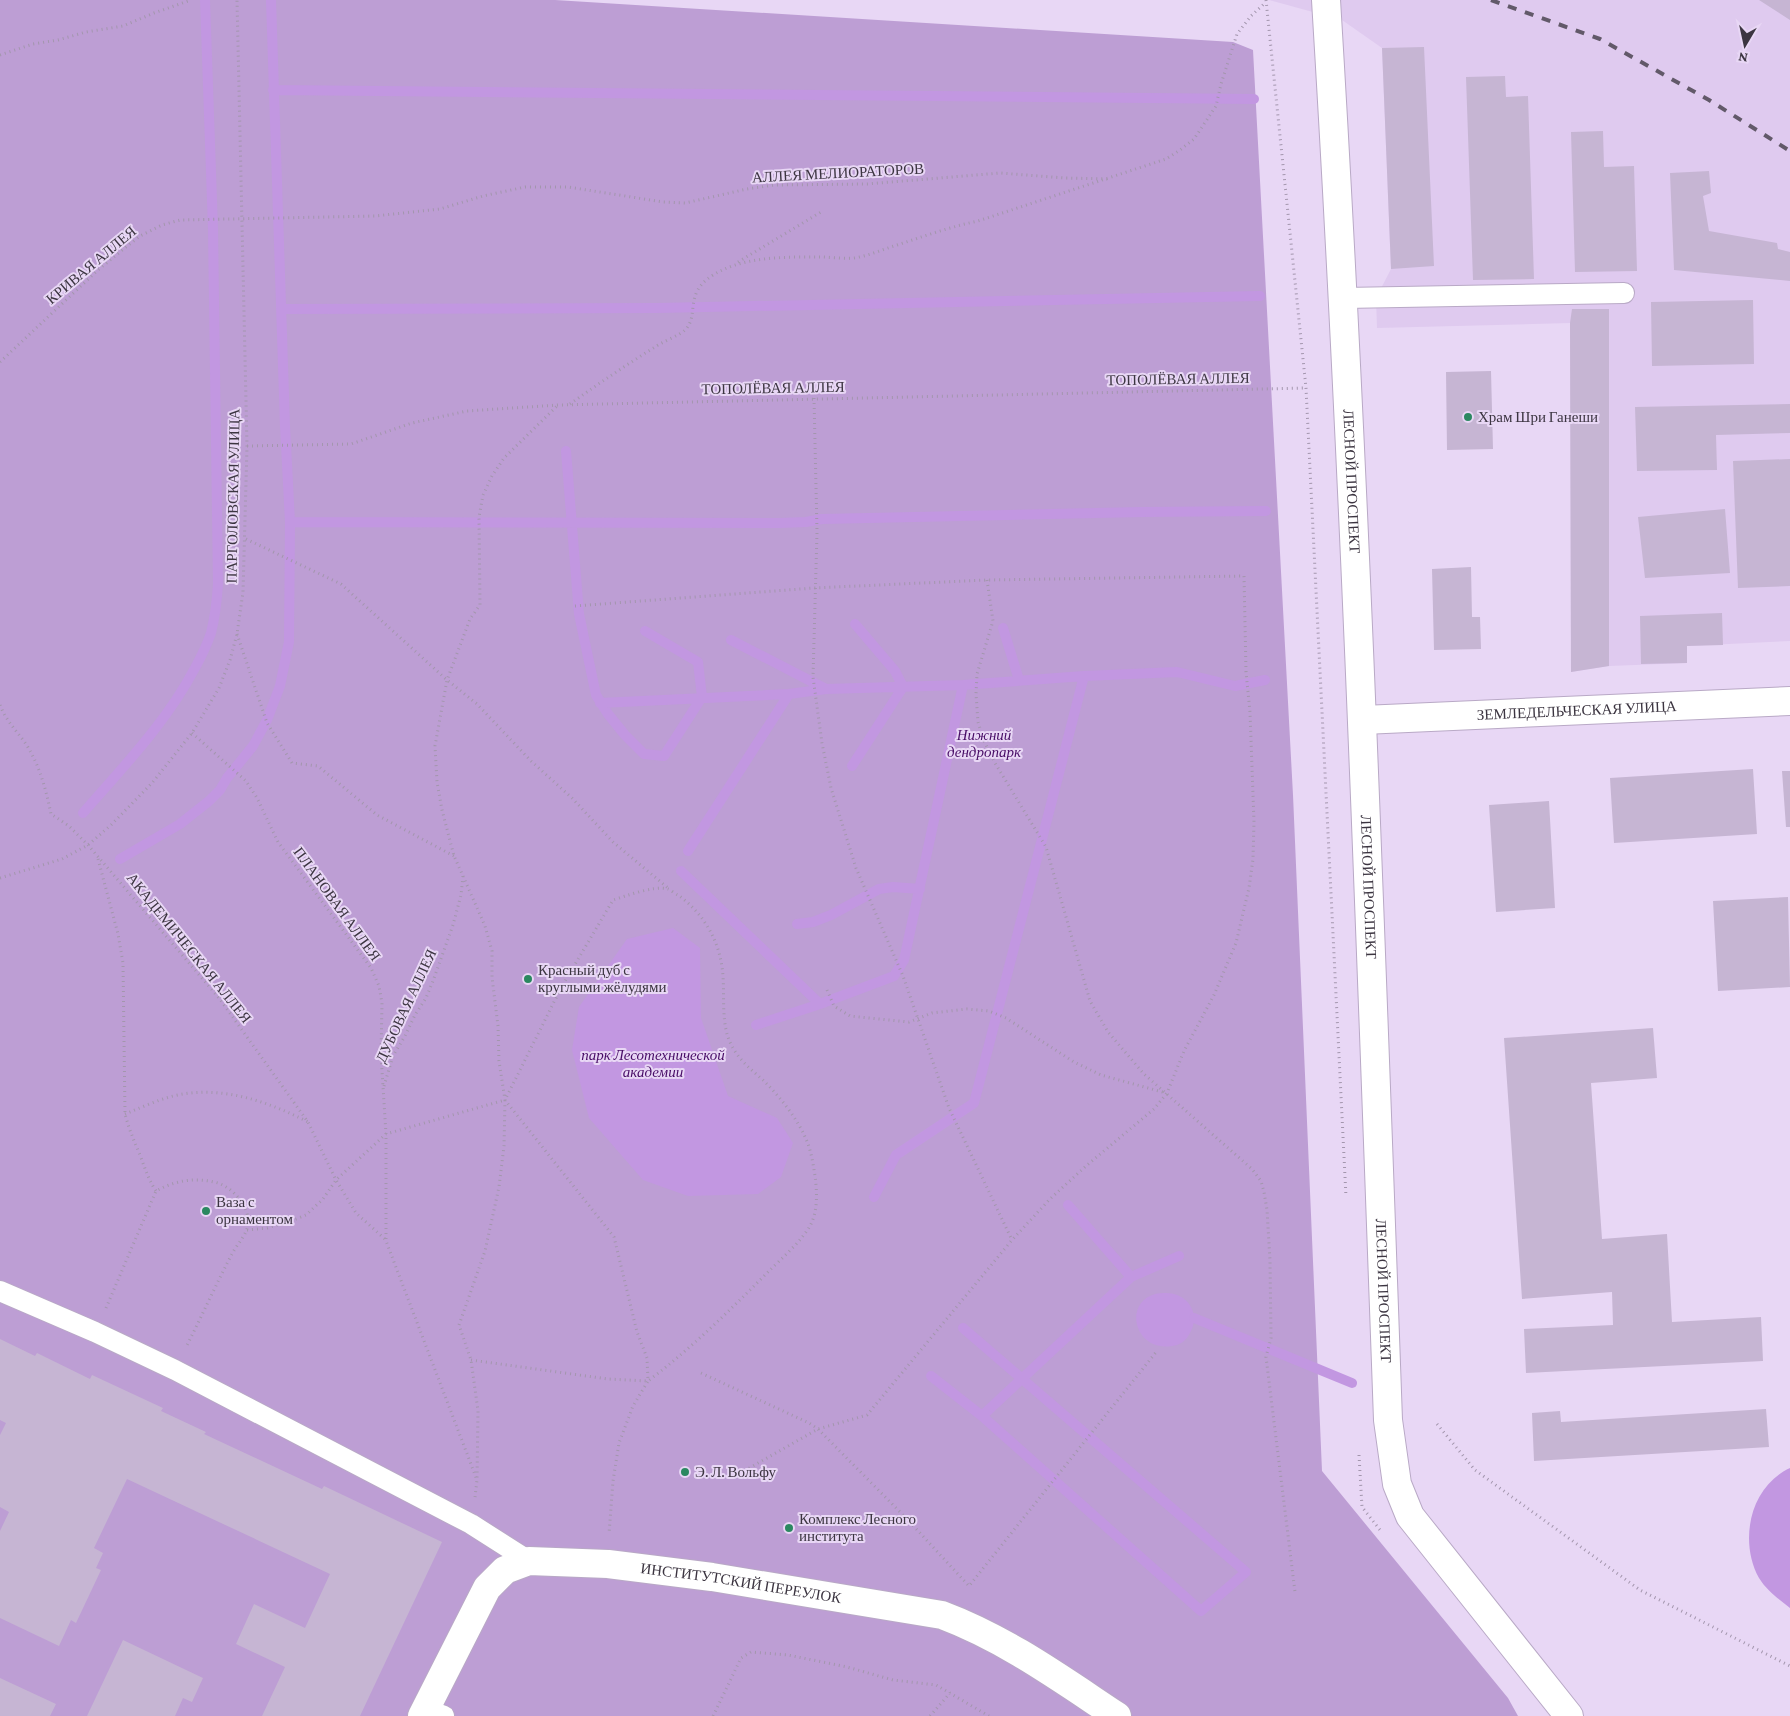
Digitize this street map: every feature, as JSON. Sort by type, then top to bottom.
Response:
[{"type":"street","name":"ЛЕСНОЙ ПРОСПЕКТ","points":[[1326,0],[1344,298],[1363,720],[1388,1420],[1397,1484],[1410,1516],[1569,1716]]},
{"type":"street","name":"ЗЕМЛЕДЕЛЬЧЕСКАЯ УЛИЦА","points":[[1363,720],[1790,701]]},
{"type":"street","name":"ИНСТИТУТСКИЙ ПЕРЕУЛОК","points":[[430,1714],[487,1588],[505,1570],[528,1561],[608,1564],[712,1577],[942,1615],[969,1625],[999,1641],[1049,1671],[1117,1716]]},
{"type":"lane","points":[[1344,298],[1624,293]]},
{"type":"lane","points":[[0,1292],[96,1332],[175,1370],[471,1524],[528,1561]]},
{"type":"path","points":[[0,55],[33,44],[124,26],[191,0]]},
{"type":"path","name":"ПАРГОЛОВСКАЯ УЛИЦА","points":[[0,878],[62,858],[88,845],[152,783],[192,733],[219,688],[230,660],[237,634],[243,592],[246,539],[247,446],[237,0]]},
{"type":"path","points":[[735,264],[762,259],[854,258],[958,226],[978,222],[1166,159],[1194,139],[1216,106],[1237,34],[1251,16],[1266,2]]},
{"type":"path","name":"АЛЛЕЯ МЕЛИОРАТОРОВ","points":[[243,218],[375,216],[440,209],[483,196],[525,188],[568,187],[662,202],[685,203],[774,185],[867,184],[1000,172],[1065,178],[1110,179]]},
{"type":"path","points":[[570,404],[619,370],[685,330],[690,320],[694,295],[702,283],[714,274],[735,264],[821,212]]},
{"type":"path","name":"КРИВАЯ АЛЛЕЯ","points":[[0,362],[98,270],[140,236],[162,225],[180,220],[243,218]]},
{"type":"path","name":"ТОПОЛЁВАЯ АЛЛЕЯ","points":[[247,446],[351,444],[412,423],[467,411],[558,404],[1306,388]]},
{"type":"path","points":[[814,398],[817,532],[813,677],[831,788],[853,859],[903,976],[949,1108],[1012,1240]]},
{"type":"path","points":[[471,1524],[477,1480],[478,1411],[472,1360],[459,1325],[485,1251],[500,1187],[504,1146],[505,1100],[499,1061],[498,1026],[492,977],[492,950],[485,926],[454,856],[437,782],[435,746],[446,680],[470,620],[480,605],[479,517],[483,495],[492,476],[504,458],[558,404]]},
{"type":"path","points":[[246,539],[341,584],[446,680],[477,704],[531,762],[572,798],[613,842],[668,889],[693,907],[708,926],[717,944],[722,968],[726,1029],[733,1048],[749,1068],[764,1081],[792,1113],[806,1138],[812,1156],[815,1179],[816,1202],[811,1224],[778,1261],[700,1339],[648,1381],[633,1406],[619,1443],[612,1480],[608,1564]]},
{"type":"path","points":[[576,606],[814,588],[987,580],[1244,576],[1246,672],[1250,712],[1254,822],[1247,898],[1236,943],[1214,995],[1184,1051],[1167,1093],[1154,1109],[1050,1199],[1012,1240],[867,1415],[818,1429],[738,1475]]},
{"type":"path","points":[[987,580],[993,621],[977,674],[978,722],[984,741],[1046,847],[1080,971],[1094,1008],[1108,1032],[1131,1060],[1252,1169],[1260,1181],[1264,1192],[1270,1260],[1271,1338],[1266,1357],[1295,1592]]},
{"type":"path","points":[[237,634],[267,723],[292,763],[318,766],[377,815],[454,856]]},
{"type":"path","name":"АКАДЕМИЧЕСКАЯ АЛЛЕЯ","points":[[0,705],[5,718],[34,759],[51,814],[69,826],[88,845],[219,998],[308,1122],[336,1180],[356,1213],[386,1241]]},
{"type":"path","name":"ПЛАНОВАЯ АЛЛЕЯ","points":[[192,733],[246,782],[257,798],[278,842],[371,968],[379,986],[382,1003],[383,1088],[386,1134],[386,1241]]},
{"type":"path","points":[[98,857],[118,934],[123,963],[125,1114],[147,1178],[156,1191]]},
{"type":"path","name":"ДУБОВАЯ АЛЛЕЯ","points":[[383,1088],[393,1056],[405,1036],[414,1015],[426,998],[442,958],[457,910],[463,876]]},
{"type":"path","points":[[247,1230],[267,1228],[291,1221],[306,1214],[322,1199],[336,1180],[386,1134],[505,1100],[561,988],[613,900],[643,890],[668,889]]},
{"type":"path","points":[[828,990],[834,1006],[850,1016],[909,1022],[932,1013],[967,1009],[989,1011],[1006,1018],[1074,1062],[1101,1075],[1167,1093]]},
{"type":"path","points":[[125,1114],[181,1094],[202,1092],[253,1099],[278,1107],[308,1122]]},
{"type":"path","points":[[505,1100],[614,1236],[638,1332],[647,1358],[648,1381]]},
{"type":"path","points":[[96,1332],[156,1191],[167,1185],[187,1180],[207,1180],[223,1185],[237,1194],[240,1199],[249,1221],[247,1230],[233,1252],[175,1370]]},
{"type":"path","points":[[386,1241],[477,1480]]},
{"type":"path","points":[[701,1374],[809,1423],[818,1429],[908,1520],[969,1586],[1157,1351]]},
{"type":"path","points":[[472,1360],[608,1379],[648,1381]]},
{"type":"path","points":[[1437,1424],[1475,1470],[1640,1590],[1790,1666]]},
{"type":"path","points":[[713,1716],[740,1658],[751,1652],[788,1655],[847,1667],[893,1680],[936,1685],[989,1716]]},
{"type":"path","points":[[930,1716],[950,1693]]},
{"type":"shaded area","points":[[1269,0],[1790,0],[1790,641],[1687,646],[1687,663],[1609,666],[1571,672],[1570,323],[1377,328],[1376,298],[1391,269],[1382,48],[1342,20]]},
{"type":"shaded area","points":[[673,928],[700,948],[701,1018],[728,1096],[777,1118],[793,1143],[781,1177],[758,1194],[688,1196],[643,1180],[589,1118],[572,1050],[579,1007],[627,939]]},
{"type":"shaded area","points":[[1155,1294],[1174,1294],[1186,1301],[1193,1312],[1194,1319],[1190,1333],[1180,1344],[1159,1346],[1149,1342],[1141,1335],[1137,1326],[1136,1316],[1139,1307],[1145,1299]]},
{"type":"shaded area","points":[[1790,1468],[1790,1608],[1769,1591],[1759,1578],[1753,1564],[1749,1532],[1757,1502],[1765,1488],[1776,1477]]},
{"type":"green space","name":"парк Лесотехнической академии","points":[[0,0],[555,0],[1233,42],[1253,50],[1293,795],[1322,1471],[1508,1698],[1518,1716],[0,1716]]},
{"type":"building","points":[[1759,0],[1790,0],[1790,20]]},
{"type":"building","points":[[1424,47],[1434,266],[1391,269],[1382,48]]},
{"type":"building","points":[[1505,76],[1506,97],[1528,96],[1534,279],[1473,280],[1466,77]]},
{"type":"building","points":[[1603,131],[1604,167],[1634,166],[1637,271],[1575,272],[1571,132]]},
{"type":"building","points":[[1709,171],[1711,193],[1703,196],[1709,231],[1777,243],[1778,249],[1790,252],[1790,281],[1674,270],[1670,173]]},
{"type":"building","points":[[1753,300],[1754,364],[1652,366],[1651,302]]},
{"type":"building","points":[[1572,309],[1609,309],[1609,666],[1571,672],[1570,323]]},
{"type":"building","points":[[1491,371],[1493,449],[1447,450],[1446,372]]},
{"type":"building","points":[[1790,404],[1790,433],[1716,435],[1717,470],[1637,471],[1635,407]]},
{"type":"building","points":[[1790,459],[1790,586],[1738,588],[1733,461]]},
{"type":"building","points":[[1725,509],[1730,573],[1645,578],[1638,517]]},
{"type":"building","points":[[1471,567],[1472,617],[1480,617],[1481,649],[1434,650],[1432,569]]},
{"type":"building","points":[[1722,613],[1723,645],[1687,646],[1687,663],[1641,664],[1640,616]]},
{"type":"building","points":[[1753,769],[1757,834],[1614,843],[1610,778]]},
{"type":"building","points":[[1782,771],[1790,771],[1790,827],[1786,827]]},
{"type":"building","points":[[1549,801],[1555,908],[1496,912],[1489,805]]},
{"type":"building","points":[[1788,897],[1790,987],[1718,991],[1713,901]]},
{"type":"building","points":[[1653,1028],[1657,1078],[1591,1083],[1602,1239],[1667,1234],[1672,1322],[1761,1317],[1763,1361],[1526,1373],[1524,1329],[1613,1325],[1612,1292],[1522,1299],[1504,1038]]},
{"type":"building","points":[[0,1339],[35,1356],[37,1353],[90,1379],[92,1375],[163,1408],[161,1411],[206,1432],[204,1434],[322,1489],[324,1486],[442,1542],[360,1716],[262,1716],[285,1667],[236,1644],[254,1604],[305,1628],[330,1574],[127,1479],[94,1548],[103,1553],[96,1568],[101,1570],[76,1623],[71,1620],[59,1646],[0,1618],[0,1531],[9,1512],[0,1507],[0,1435],[6,1423],[0,1420]]},
{"type":"building","points":[[1766,1409],[1769,1447],[1534,1461],[1532,1413],[1560,1411],[1561,1422]]},
{"type":"building","points":[[123,1640],[203,1678],[192,1702],[183,1698],[175,1716],[87,1716]]},
{"type":"building","points":[[0,1678],[56,1704],[50,1716],[0,1716]]},
{"type":"waterway","points":[[83,813],[143,744],[184,688],[204,651],[215,615],[218,584],[213,229],[205,0]]},
{"type":"waterway","points":[[120,859],[180,824],[220,790],[227,778],[253,746],[267,720],[280,686],[289,642],[290,522],[285,426],[271,0]]},
{"type":"waterway","points":[[273,90],[1254,99]]},
{"type":"waterway","points":[[281,309],[657,308],[1260,296]]},
{"type":"waterway","points":[[566,451],[579,614],[596,695],[625,735],[644,754],[664,756],[702,697],[698,662],[645,631]]},
{"type":"waterway","points":[[290,522],[780,523],[822,519],[1266,511]]},
{"type":"waterway","points":[[852,766],[903,687],[895,671],[855,624]]},
{"type":"waterway","points":[[1003,628],[1019,680]]},
{"type":"waterway","points":[[731,640],[826,689]]},
{"type":"waterway","points":[[600,703],[789,694],[826,689],[963,685],[1084,676],[1177,672],[1235,686],[1265,680]]},
{"type":"waterway","points":[[874,1197],[896,1155],[974,1103],[1084,676]]},
{"type":"waterway","points":[[756,1025],[820,1004],[894,976],[904,960],[963,685]]},
{"type":"waterway","points":[[688,851],[789,694]]},
{"type":"waterway","points":[[681,871],[820,1004]]},
{"type":"waterway","points":[[797,924],[813,922],[831,915],[879,889],[893,887],[920,889]]},
{"type":"waterway","points":[[1068,1205],[1131,1277]]},
{"type":"waterway","points":[[982,1416],[1131,1277],[1179,1256]]},
{"type":"waterway","points":[[1194,1318],[1352,1383]]},
{"type":"waterway","points":[[931,1376],[982,1416],[1201,1611],[1246,1572],[963,1328]]},
{"type":"railway","points":[[1491,0],[1600,39],[1709,100],[1790,151]]},
{"type":"place","name":"Храм Шри Ганеши","points":[[1468,417]]},
{"type":"place","name":"Красный дуб с круглыми жёлудями","points":[[528,979]]},
{"type":"place","name":"Ваза с орнаментом","points":[[206,1211]]},
{"type":"place","name":"Э. Л. Вольфу","points":[[685,1472]]},
{"type":"place","name":"Комплекс Лесного института","points":[[789,1528]]},
{"type":"park label","name":"Нижний дендропарк","points":[[984,744]]}]
